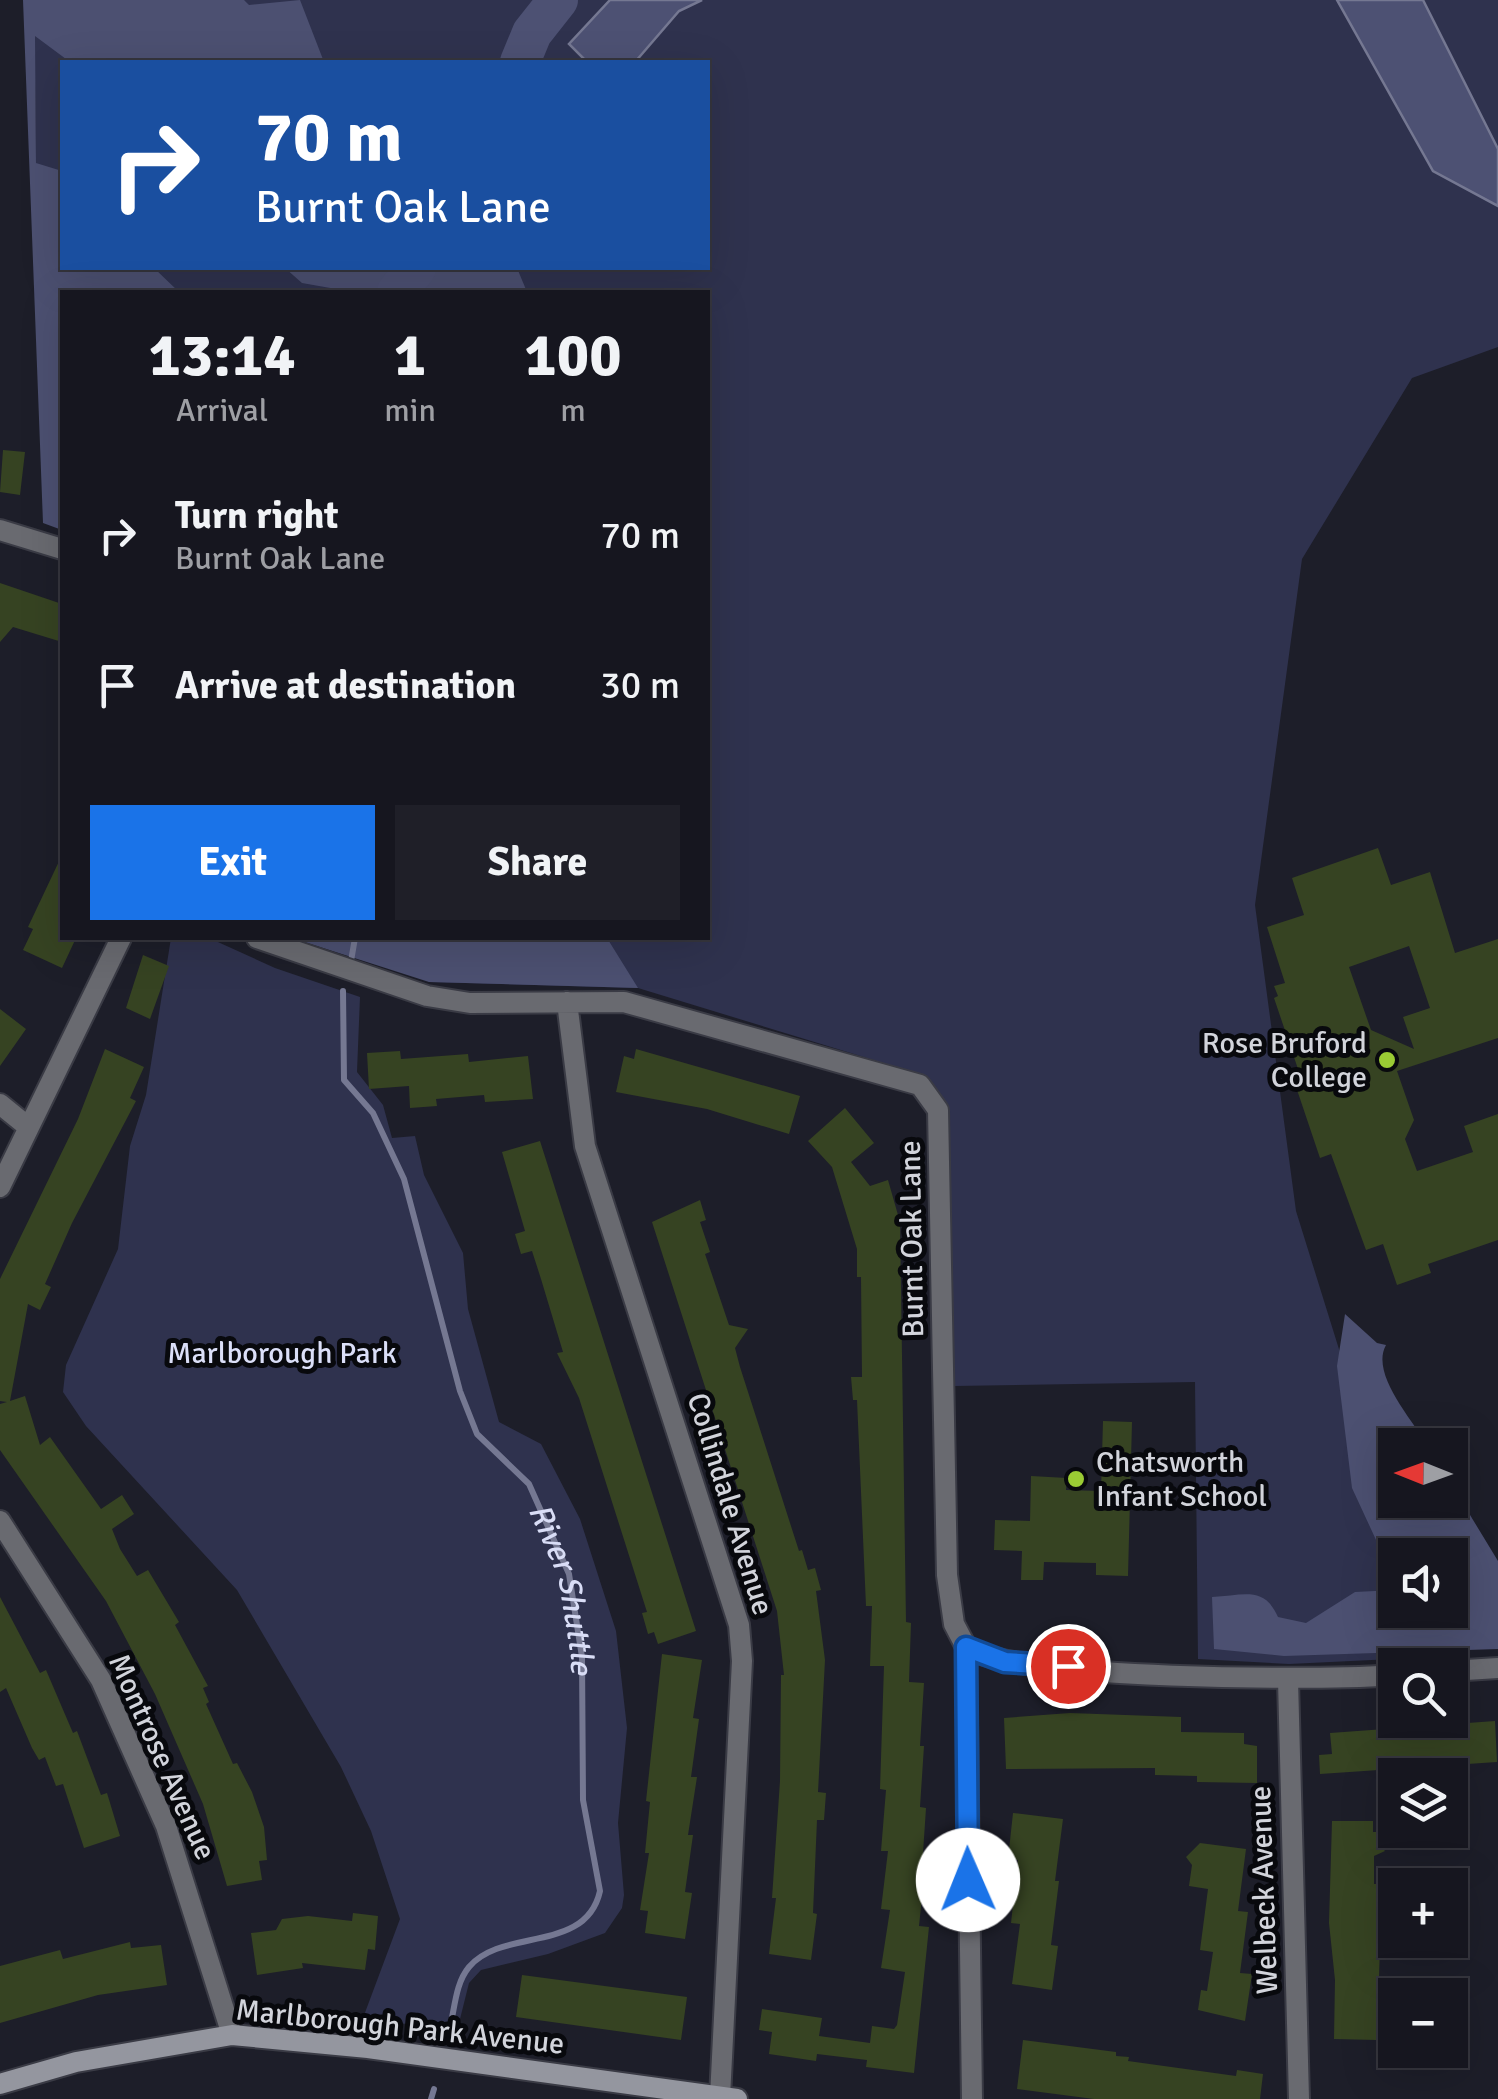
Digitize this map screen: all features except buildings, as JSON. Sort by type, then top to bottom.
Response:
[{"type":"street","points":[[0,530],[60,547]]},
{"type":"street","points":[[0,1187],[121,940]]},
{"type":"street","name":"Burnt Oak Lane","points":[[263,940],[427,996],[470,1003],[617,1001],[658,1010],[918,1084],[934,1102],[942,1204],[947,1576],[954,1624],[966,1647],[972,2099]]},
{"type":"street","name":"Collindale Avenue","points":[[567,1002],[584,1146],[739,1625],[742,1661],[729,2098]]},
{"type":"street","points":[[0,1104],[27,1126]]},
{"type":"street","name":"Montrose Avenue","points":[[0,1520],[101,1680],[166,1826],[232,2035]]},
{"type":"street","points":[[966,1647],[1005,1662],[1288,1680],[1378,1676]]},
{"type":"street","points":[[1468,1670],[1498,1668]]},
{"type":"street","name":"Welbeck Avenue","points":[[1288,1680],[1300,2099]]},
{"type":"street","name":"Marlborough Park Avenue","points":[[0,2084],[90,2059],[232,2035],[368,2048],[729,2098]]},
{"type":"green space","points":[[34,0],[1498,0],[1498,347],[1412,378],[1302,559],[1255,905],[1296,1211],[1378,1475],[1378,1518],[1391,1518],[1398,1538],[1378,1538],[1378,1628],[1425,1628],[1431,1648],[1378,1648],[1378,1660],[1289,1664],[1198,1659],[1195,1382],[954,1386],[944,1100],[926,1076],[638,988],[429,982],[374,940],[710,940],[710,290],[88,290],[75,270],[710,270],[710,60],[60,60],[60,239],[36,163]]},
{"type":"green space","name":"Marlborough Park","points":[[171,940],[213,940],[275,968],[360,997],[357,1072],[383,1105],[392,1138],[415,1136],[424,1175],[463,1253],[468,1309],[499,1422],[541,1444],[580,1519],[616,1631],[627,1728],[618,1823],[622,1908],[605,1933],[548,1954],[481,1970],[469,1983],[457,2031],[363,2018],[400,1919],[371,1831],[341,1767],[237,1590],[86,1426],[63,1392],[66,1365],[118,1249],[130,1146],[146,1095]]},
{"type":"shaded area","points":[[23,0],[244,0],[249,5],[300,0],[323,60],[67,60],[35,36],[36,163],[60,170],[60,270],[156,270],[177,290],[60,290],[60,529],[43,523]]},
{"type":"shaded area","points":[[610,0],[702,0],[679,11],[637,60],[585,60],[569,44]]},
{"type":"shaded area","points":[[1337,0],[1423,0],[1498,149],[1498,206],[1433,171]]},
{"type":"shaded area","points":[[287,270],[518,270],[526,290],[342,290],[302,283]]},
{"type":"shaded area","points":[[298,940],[608,940],[638,988],[429,982]]},
{"type":"shaded area","points":[[1345,1314],[1377,1343],[1386,1345],[1383,1357],[1388,1383],[1415,1428],[1378,1428],[1378,1518],[1468,1518],[1468,1512],[1498,1561],[1498,1649],[1378,1648],[1378,1653],[1284,1656],[1214,1649],[1212,1597],[1243,1594],[1266,1600],[1278,1617],[1306,1623],[1355,1592],[1378,1591],[1378,1628],[1468,1628],[1468,1538],[1378,1538],[1378,1544],[1352,1488],[1337,1366]]},
{"type":"waterway","name":"River Shuttle","points":[[521,60],[532,33],[558,0]]},
{"type":"waterway","name":"River Shuttle","points":[[399,290],[414,270]]},
{"type":"waterway","name":"River Shuttle","points":[[351,961],[355,940]]},
{"type":"waterway","name":"River Shuttle","points":[[343,991],[344,1080],[373,1113],[404,1179],[460,1391],[477,1434],[529,1484],[569,1574],[582,1657],[583,1800],[600,1891],[592,1911],[578,1924],[502,1947],[469,1967],[458,1991],[448,2034]]},
{"type":"waterway","name":"River Shuttle","points":[[431,2099],[434,2089]]},
{"type":"place","name":"Rose Bruford College","points":[[1387,1060]]},
{"type":"place","name":"Chatsworth Infant School","points":[[1076,1479]]},
{"type":"route","points":[[968,1880],[966,1647],[1005,1662],[1068,1666]]}]
